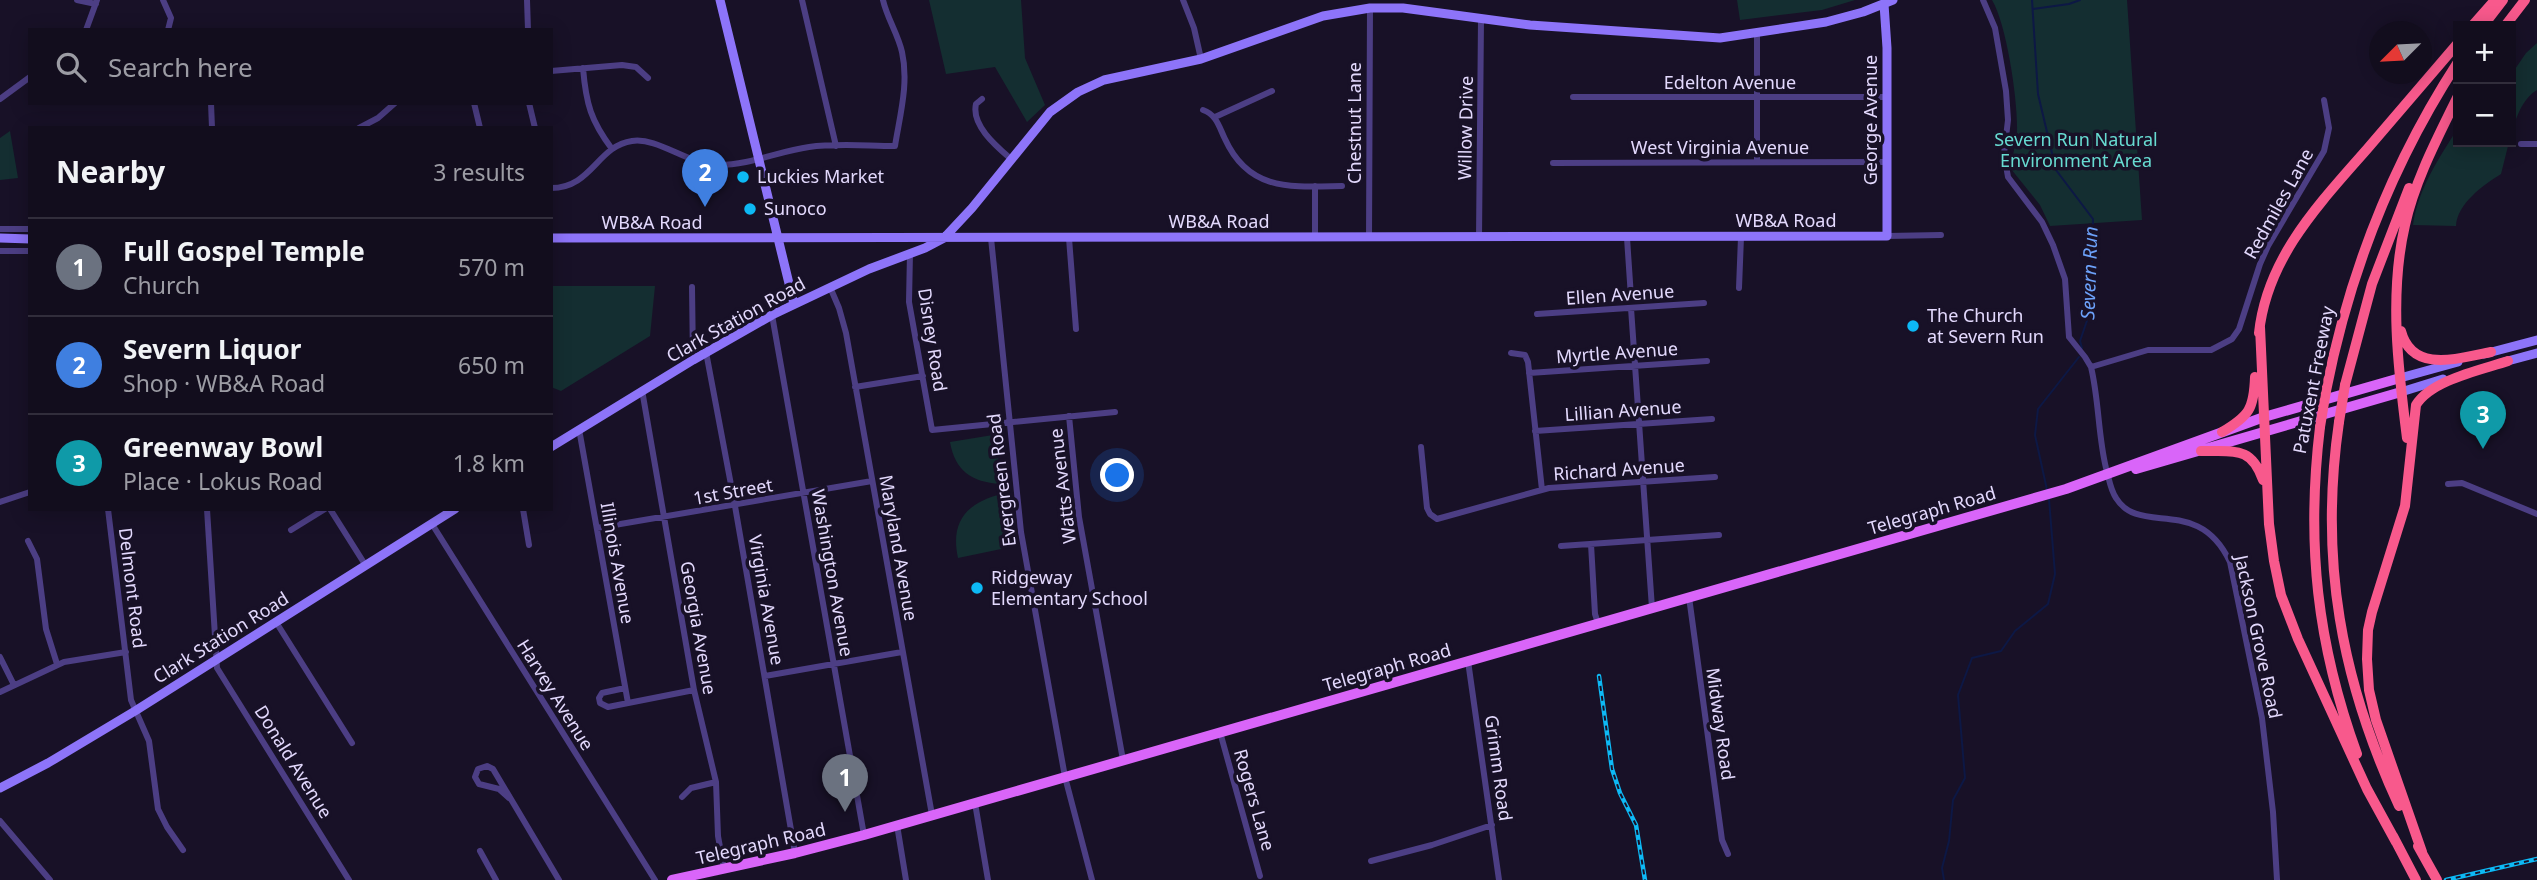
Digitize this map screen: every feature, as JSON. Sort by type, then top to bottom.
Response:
[{"type":"highway","points":[[2476,21],[2495,0]]},
{"type":"highway","points":[[2487,21],[2503,0]]},
{"type":"highway","points":[[2509,21],[2525,0]]},
{"type":"highway","points":[[2222,432],[2245,416],[2252,404],[2260,327],[2272,282],[2299,231],[2453,49]]},
{"type":"highway","name":"Patuxent Freeway","points":[[2416,880],[2371,787],[2346,722],[2333,677],[2320,619],[2315,580],[2313,513],[2320,427],[2344,311],[2379,210],[2411,142],[2453,71]]},
{"type":"highway","name":"Patuxent Freeway","points":[[2437,880],[2399,807],[2373,746],[2344,649],[2331,545],[2332,485],[2345,385],[2362,315],[2396,218],[2415,175],[2453,105]]},
{"type":"highway","points":[[2410,468],[2400,378],[2396,308],[2398,262],[2408,212],[2420,178],[2453,107]]},
{"type":"highway","points":[[2396,308],[2404,342],[2420,357],[2436,361],[2491,352]]},
{"type":"highway","points":[[2260,327],[2268,499],[2274,561],[2281,595],[2367,789],[2396,842]]},
{"type":"highway","points":[[2423,855],[2374,712],[2368,683],[2370,621],[2408,492],[2413,412],[2419,399],[2438,386],[2508,361]]},
{"type":"highway","points":[[2201,451],[2233,451],[2250,457],[2260,470],[2268,499]]},
{"type":"main road","name":"Telegraph Road","points":[[2108,475],[2179,446],[2400,378]]},
{"type":"main road","name":"Telegraph Road","points":[[672,880],[864,835],[2108,475],[2157,465],[2401,392]]},
{"type":"street","points":[[77,0],[96,2],[87,28]]},
{"type":"street","points":[[163,0],[171,18],[168,28]]},
{"type":"street","points":[[527,0],[528,28]]},
{"type":"street","points":[[720,0],[794,304]]},
{"type":"street","points":[[802,0],[836,146]]},
{"type":"street","points":[[553,188],[569,186],[584,178],[612,149],[639,141],[655,144],[686,159],[727,165],[811,146],[895,146],[904,91],[904,65],[900,45],[883,0]]},
{"type":"street","points":[[1183,0],[1194,28],[1201,59]]},
{"type":"street","points":[[1983,0],[1994,28],[2006,91],[2008,120],[2004,154],[2008,177],[2042,222],[2053,245],[2064,279],[2069,337],[2091,368]]},
{"type":"street","points":[[944,238],[962,221],[1050,112],[1086,87],[1115,76],[1201,59],[1313,19],[1370,8],[1403,8],[1481,19],[1705,37],[1757,34],[1839,19],[1889,2]]},
{"type":"street","name":"George Avenue","points":[[1887,236],[1889,2]]},
{"type":"street","name":"Chestnut Lane","points":[[1369,238],[1370,8]]},
{"type":"street","name":"Willow Drive","points":[[1479,238],[1481,19]]},
{"type":"street","points":[[1757,34],[1757,162]]},
{"type":"street","points":[[553,71],[629,66],[641,70],[648,78]]},
{"type":"street","points":[[583,68],[589,112],[612,149]]},
{"type":"street","points":[[0,99],[28,78]]},
{"type":"street","points":[[1215,117],[1272,91]]},
{"type":"street","name":"Edelton Avenue","points":[[1573,97],[1887,97]]},
{"type":"street","points":[[982,99],[976,104],[976,116],[989,139],[1011,159]]},
{"type":"street","name":"Redmiles Lane","points":[[2091,368],[2148,350],[2211,350],[2232,339],[2239,329],[2268,246],[2324,151],[2329,128],[2324,100]]},
{"type":"street","points":[[211,105],[212,126]]},
{"type":"street","points":[[363,126],[378,118],[393,105]]},
{"type":"street","points":[[474,105],[480,126]]},
{"type":"street","points":[[529,105],[535,126]]},
{"type":"street","points":[[1203,110],[1215,117],[1238,163],[1249,173],[1280,186],[1342,186]]},
{"type":"street","points":[[2521,144],[2537,144]]},
{"type":"street","name":"West Virginia Avenue","points":[[1553,163],[1887,162]]},
{"type":"street","points":[[1315,186],[1315,238]]},
{"type":"street","points":[[0,229],[28,229]]},
{"type":"street","points":[[1887,236],[1941,235]]},
{"type":"street","name":"WB&A Road","points":[[553,238],[1887,236]]},
{"type":"street","points":[[1739,288],[1741,237]]},
{"type":"street","points":[[0,238],[28,239]]},
{"type":"street","name":"Clark Station Road","points":[[553,446],[642,390],[772,315],[883,263],[944,238]]},
{"type":"street","name":"Evergreen Road","points":[[991,238],[1021,532],[1065,777],[1092,880]]},
{"type":"street","points":[[1069,238],[1076,329]]},
{"type":"street","points":[[1627,238],[1631,297]]},
{"type":"street","points":[[0,251],[28,251]]},
{"type":"street","name":"Disney Road","points":[[910,253],[908,293],[932,430],[1009,423]]},
{"type":"street","name":"Maryland Avenue","points":[[830,287],[842,319],[932,815]]},
{"type":"street","points":[[692,288],[693,360]]},
{"type":"street","name":"Ellen Avenue","points":[[1537,314],[1704,303]]},
{"type":"street","points":[[1632,308],[1652,608]]},
{"type":"street","name":"Washington Avenue","points":[[772,315],[864,835]]},
{"type":"street","name":"Telegraph Road","points":[[2400,378],[2537,340]]},
{"type":"street","name":"Virginia Avenue","points":[[706,352],[795,853]]},
{"type":"street","points":[[1511,353],[1526,356],[1542,490]]},
{"type":"street","name":"Telegraph Road","points":[[2401,392],[2537,353]]},
{"type":"street","name":"Myrtle Avenue","points":[[1529,373],[1707,361]]},
{"type":"street","name":"Jackson Grove Road","points":[[2091,368],[2098,431],[2115,497],[2125,508],[2140,515],[2195,524],[2215,537],[2230,562],[2262,718],[2273,812],[2277,880]]},
{"type":"street","points":[[855,387],[923,376]]},
{"type":"street","name":"Georgia Avenue","points":[[642,390],[695,690],[716,782],[718,836],[724,869]]},
{"type":"street","points":[[1009,423],[1115,412]]},
{"type":"street","name":"Watts Avenue","points":[[1069,416],[1079,517],[1123,760]]},
{"type":"street","name":"Lillian Avenue","points":[[1535,430],[1712,419]]},
{"type":"street","name":"Illinois Avenue","points":[[579,429],[628,703]]},
{"type":"street","name":"Richard Avenue","points":[[1421,447],[1427,508],[1435,518],[1444,518],[1542,490],[1715,477]]},
{"type":"street","name":"1st Street","points":[[597,528],[872,481]]},
{"type":"street","points":[[2448,484],[2462,483],[2537,514]]},
{"type":"street","points":[[0,502],[28,493]]},
{"type":"street","name":"Delmont Road","points":[[108,511],[131,700],[150,748],[158,809],[166,827],[183,850]]},
{"type":"street","name":"Donald Avenue","points":[[207,511],[217,668],[349,880]]},
{"type":"street","points":[[291,530],[324,511]]},
{"type":"street","points":[[329,511],[366,566]]},
{"type":"street","name":"Clark Station Road","points":[[0,788],[59,757],[135,711],[452,511]]},
{"type":"street","points":[[523,511],[529,545]]},
{"type":"street","name":"Harvey Avenue","points":[[432,524],[654,880]]},
{"type":"street","points":[[1561,545],[1719,535]]},
{"type":"street","points":[[28,541],[37,559],[46,629],[57,664]]},
{"type":"street","points":[[1591,544],[1595,614],[1598,623]]},
{"type":"street","name":"Midway Road","points":[[1689,597],[1722,840],[1728,854]]},
{"type":"street","points":[[276,622],[352,743]]},
{"type":"street","points":[[0,692],[57,664],[126,652]]},
{"type":"street","points":[[765,676],[902,652]]},
{"type":"street","points":[[0,657],[14,685]]},
{"type":"street","name":"Grimm Road","points":[[1468,661],[1499,880]]},
{"type":"street","points":[[625,688],[602,693],[599,701],[605,706],[695,690]]},
{"type":"street","name":"Rogers Lane","points":[[1220,732],[1260,876]]},
{"type":"street","points":[[509,798],[499,789],[479,785],[476,780],[477,771],[484,766],[493,769],[559,880]]},
{"type":"street","points":[[682,797],[691,788],[716,782]]},
{"type":"street","points":[[975,803],[988,880]]},
{"type":"street","points":[[1,824],[50,880]]},
{"type":"street","points":[[897,825],[906,880]]},
{"type":"street","points":[[1371,860],[1432,845],[1492,825]]},
{"type":"street","points":[[480,851],[496,880]]},
{"type":"green space","points":[[929,0],[1021,0],[1025,58],[1045,105],[1027,122],[995,67],[946,74]]},
{"type":"green space","points":[[1737,0],[1855,0],[1822,10],[1740,20]]},
{"type":"green space","name":"Severn Run Natural Environment Area","points":[[1992,0],[2127,0],[2142,220],[2050,226],[2040,205],[2011,169],[2017,131],[2016,102],[2007,45]]},
{"type":"green space","points":[[2537,43],[2537,90],[2523,104],[2516,119],[2516,68]]},
{"type":"green space","points":[[10,131],[18,178],[0,180],[0,138]]},
{"type":"green space","points":[[2453,136],[2453,147],[2508,147],[2501,174],[2479,189],[2466,203],[2457,218],[2456,226],[2413,225],[2419,199]]},
{"type":"green space","points":[[553,286],[655,286],[650,336],[561,391],[553,388]]},
{"type":"green space","points":[[993,435],[997,439],[1000,484],[981,481],[966,473],[956,461],[950,442]]},
{"type":"green space","points":[[1001,494],[1009,543],[1006,548],[958,558],[957,534],[964,516],[970,508]]},
{"type":"waterway","name":"Severn Run","points":[[2032,0],[2038,94],[2056,170],[2093,219],[2091,309],[2080,341],[2082,348]]},
{"type":"waterway","points":[[2033,9],[2080,0]]},
{"type":"waterway","points":[[2047,490],[2035,435],[2038,409],[2079,357]]},
{"type":"waterway","points":[[1944,880],[1942,868],[1949,841],[1953,800],[1965,778],[1958,695],[1972,658],[2001,651],[2015,631],[2048,604],[2055,574],[2049,499]]},
{"type":"railway","points":[[1599,676],[1612,769],[1620,793],[1636,825],[1645,880]]},
{"type":"railway","points":[[2446,880],[2537,859]]},
{"type":"place","name":"Luckies Market","points":[[743,177]]},
{"type":"place","name":"Severn Liquor","points":[[705,207]]},
{"type":"place","name":"Sunoco","points":[[750,209]]},
{"type":"place","name":"The Church at Severn Run","points":[[1913,326]]},
{"type":"place","name":"Greenway Bowl","points":[[2483,449]]},
{"type":"place","name":"Ridgeway Elementary School","points":[[977,588]]},
{"type":"place","name":"Full Gospel Temple","points":[[845,812]]}]
